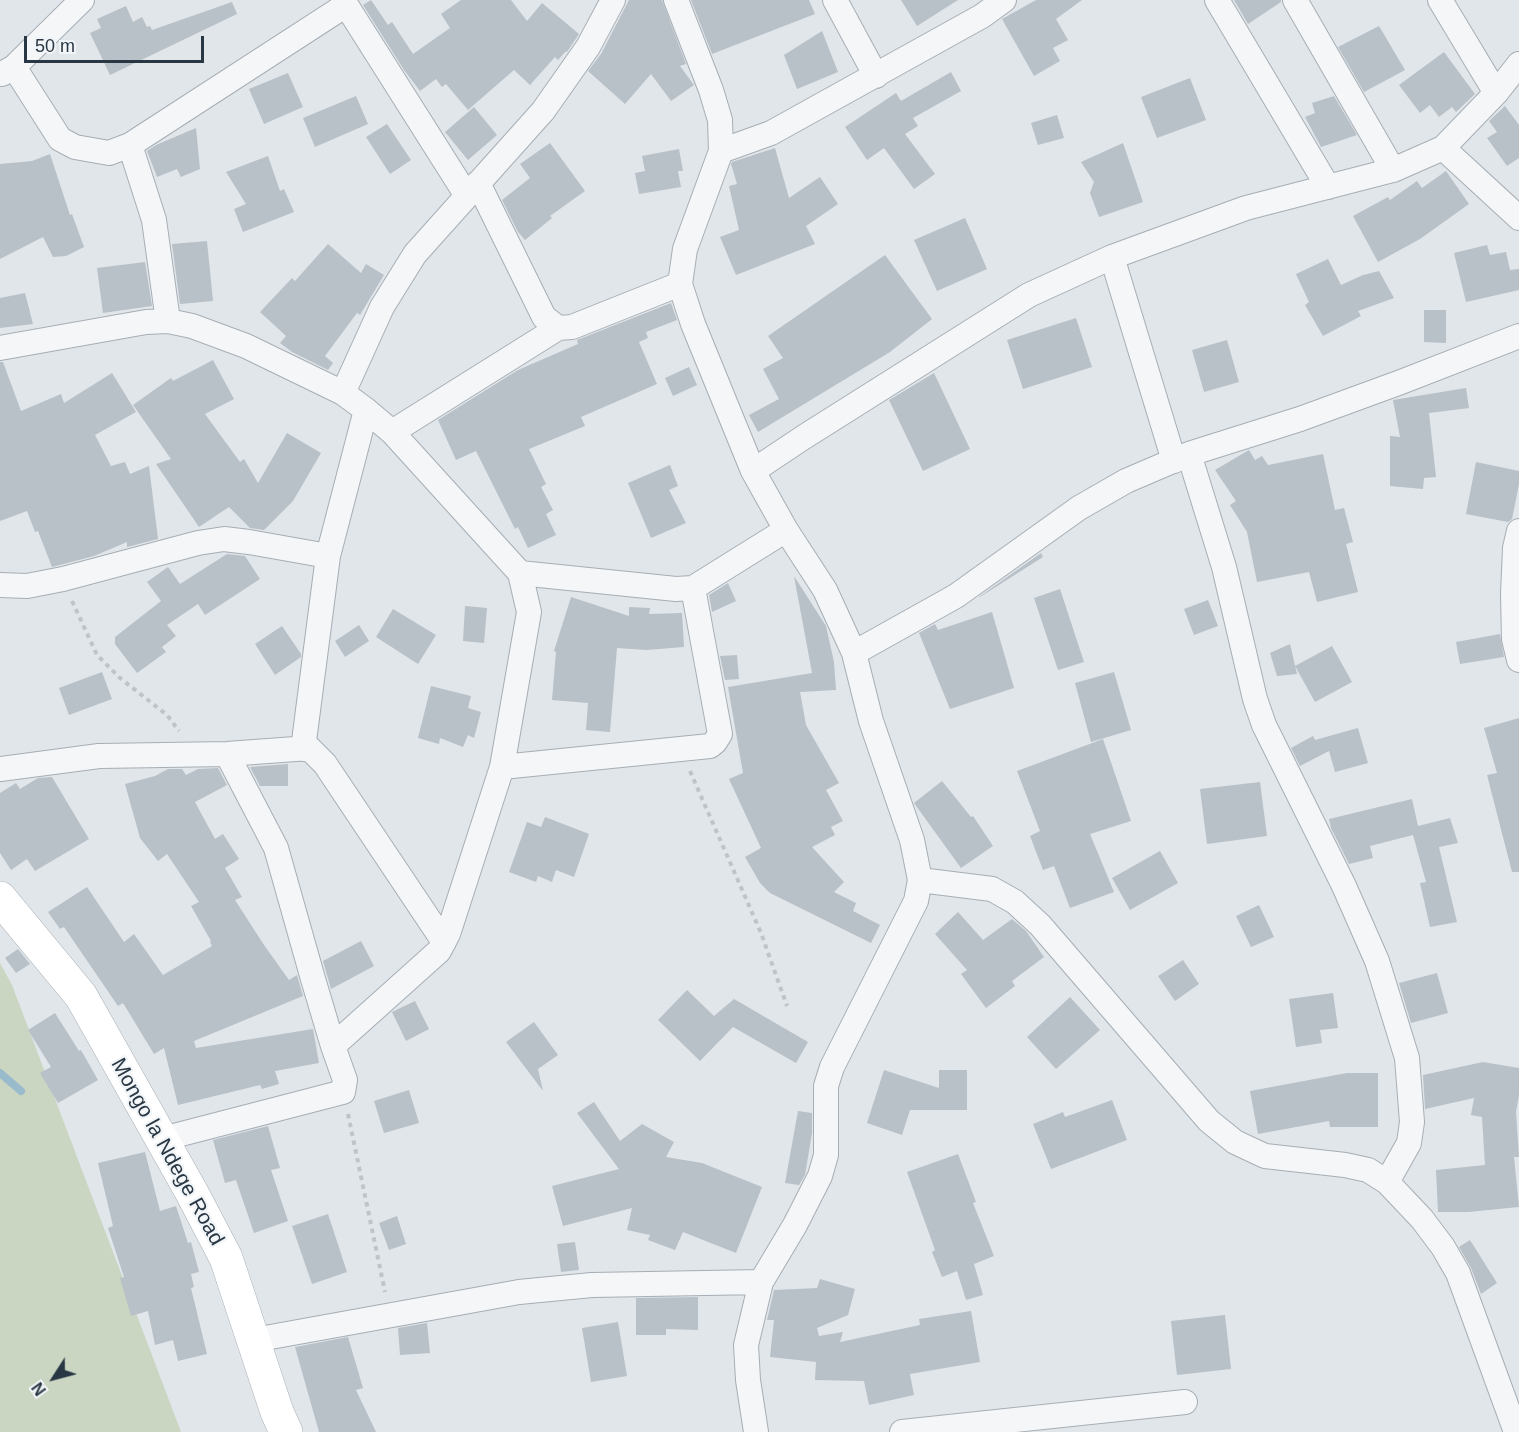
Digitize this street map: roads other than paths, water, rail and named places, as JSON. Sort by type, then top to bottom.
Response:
[{"type":"street","points":[[82,0],[7,71],[60,138],[75,147],[109,153],[130,145],[345,2],[473,189],[544,317],[558,328]]},
{"type":"street","points":[[343,393],[382,307],[409,263],[543,111],[588,47],[613,0]]},
{"type":"street","points":[[676,0],[711,90],[720,120],[721,151],[685,249],[680,284],[693,324],[753,471],[786,530],[825,590],[854,653],[872,721],[912,840],[921,880],[916,901],[832,1067],[826,1086],[826,1155],[820,1176],[795,1225],[761,1282],[747,1345],[748,1380],[756,1432]]},
{"type":"street","points":[[835,0],[876,75]]},
{"type":"street","points":[[721,151],[771,133],[982,16],[1004,0]]},
{"type":"street","points":[[1217,0],[1328,187]]},
{"type":"street","points":[[1295,0],[1393,170]]},
{"type":"street","points":[[1440,0],[1496,93]]},
{"type":"street","points":[[753,471],[1029,295],[1112,257],[1246,208],[1393,170],[1443,148],[1496,93],[1519,64]]},
{"type":"street","points":[[130,145],[154,220],[168,321]]},
{"type":"street","points":[[1443,148],[1519,218]]},
{"type":"street","points":[[1112,257],[1181,457],[1224,567],[1255,699],[1264,725],[1344,886],[1377,961],[1407,1058],[1412,1122],[1409,1143],[1387,1182]]},
{"type":"street","points":[[392,432],[558,328],[572,327],[680,284]]},
{"type":"street","points":[[0,348],[146,322],[168,321],[192,326],[246,346],[343,393],[366,410],[392,432],[520,573],[529,612],[502,766],[448,934],[439,951],[333,1046]]},
{"type":"street","points":[[854,653],[956,596],[1079,508],[1126,481],[1181,457],[1401,382],[1519,336]]},
{"type":"street","points":[[303,749],[328,556],[366,410]]},
{"type":"street","points":[[520,573],[676,590],[693,588],[786,530]]},
{"type":"street","points":[[0,585],[27,586],[63,579],[198,543],[224,539],[328,556]]},
{"type":"street","points":[[1518,543],[1513,594],[1515,639],[1519,660]]},
{"type":"street","points":[[502,766],[710,746],[715,742],[720,734],[693,588]]},
{"type":"street","points":[[0,769],[99,756],[227,754],[309,748],[325,764],[444,942]]},
{"type":"street","points":[[162,1139],[343,1092],[345,1080],[276,849],[227,754]]},
{"type":"street","points":[[921,880],[992,889],[1015,902],[1040,925],[1209,1121],[1235,1142],[1265,1156],[1345,1165],[1368,1170],[1387,1182],[1422,1219],[1443,1247],[1458,1273],[1516,1432]]},
{"type":"street","name":"Mongo la Ndege Road","points":[[0,898],[81,996],[226,1258],[277,1412],[286,1432]]},
{"type":"street","points":[[254,1340],[519,1292],[581,1286],[761,1282]]},
{"type":"street","points":[[902,1432],[1185,1402]]},
{"type":"waterway","points":[[0,1073],[21,1091]]}]
